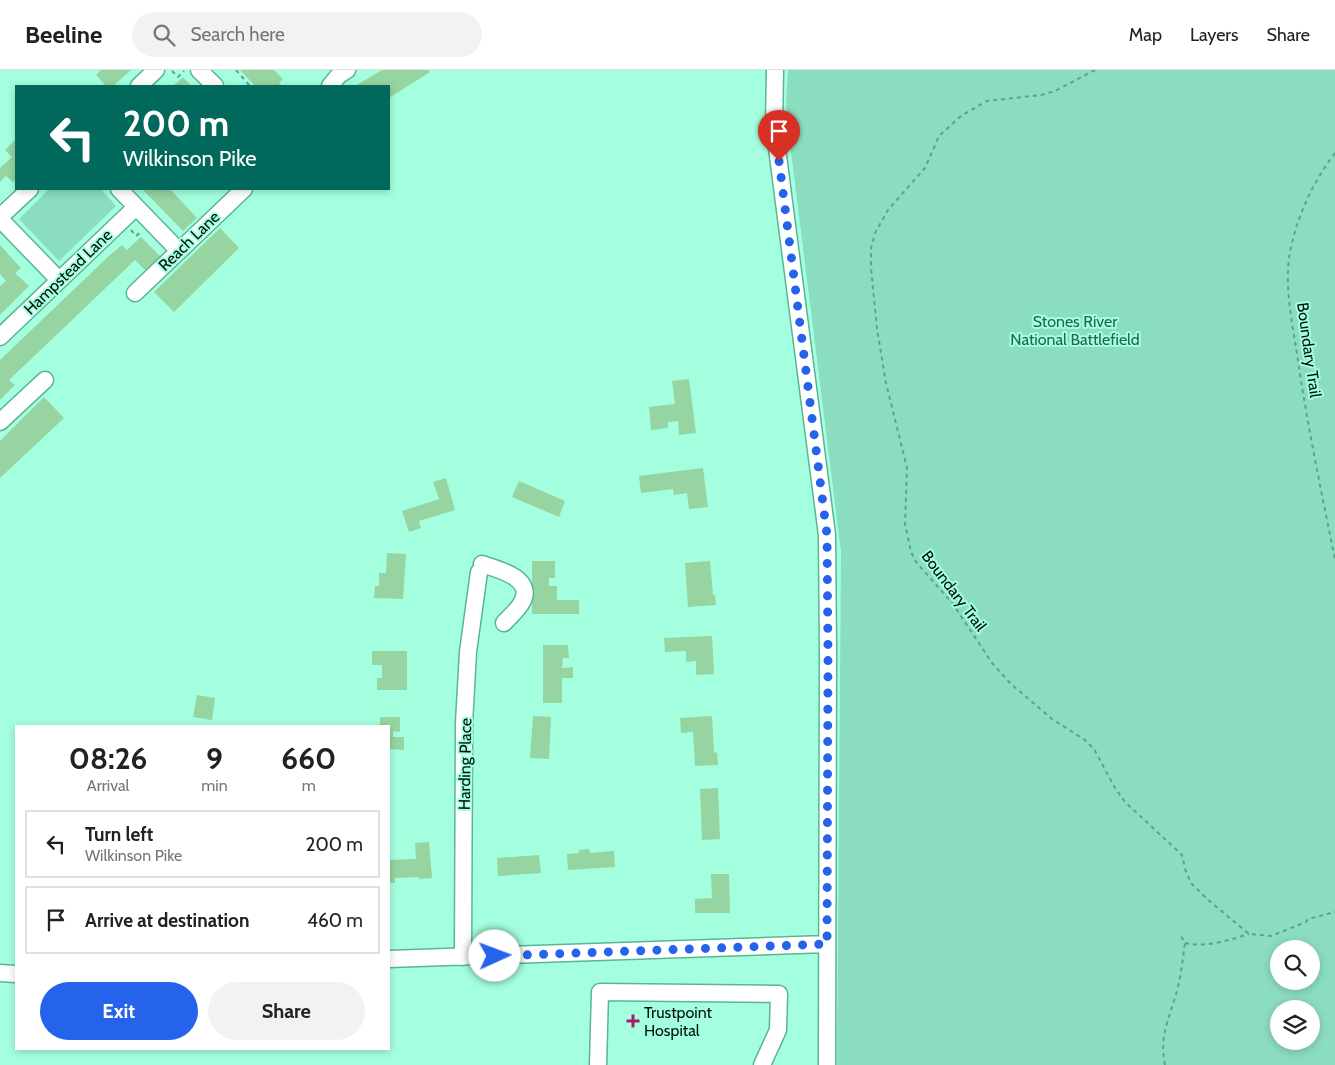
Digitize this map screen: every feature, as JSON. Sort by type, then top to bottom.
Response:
[{"type":"street","points":[[141,85],[164,70]]},
{"type":"street","points":[[331,85],[339,75],[347,70]]},
{"type":"street","points":[[774,70],[774,125],[827,535],[826,1065]]},
{"type":"street","points":[[192,71],[213,85]]},
{"type":"street","points":[[29,190],[0,218],[59,280]]},
{"type":"street","points":[[120,190],[179,251]]},
{"type":"street","name":"Reach Lane","points":[[136,293],[243,190]]},
{"type":"street","name":"Hampstead Lane","points":[[0,337],[136,207]]},
{"type":"street","points":[[0,422],[45,380]]},
{"type":"street","name":"Harding Place","points":[[463,957],[464,723],[468,652],[480,568],[515,576],[524,589],[523,601],[504,623]]},
{"type":"street","points":[[390,959],[827,944]]},
{"type":"street","points":[[0,973],[15,974]]},
{"type":"street","points":[[598,1065],[600,992],[778,994],[778,1030],[762,1065]]},
{"type":"path","points":[[164,70],[178,77],[192,71]]},
{"type":"path","points":[[236,70],[249,85]]},
{"type":"path","name":"Boundary Trail","points":[[1095,70],[1055,91],[1041,95],[987,101],[961,116],[939,136],[925,168],[888,210],[875,233],[871,248],[874,303],[886,383],[907,468],[905,524],[911,552],[916,562],[953,604],[992,663],[1010,683],[1052,719],[1085,740],[1094,749],[1114,788],[1125,802],[1182,855],[1191,883],[1249,934]]},
{"type":"path","name":"Boundary Trail","points":[[1335,153],[1312,186],[1306,201],[1290,253],[1289,280],[1302,386],[1335,559]]},
{"type":"path","points":[[131,230],[136,236],[141,232]]},
{"type":"path","points":[[1186,943],[1206,944],[1249,934],[1271,936],[1306,922],[1308,919],[1335,912]]},
{"type":"path","points":[[1165,1065],[1162,1050],[1163,1035],[1179,982],[1186,943],[1181,936]]},
{"type":"green space","name":"Stones River National Battlefield","points":[[788,70],[1335,70],[1335,1065],[837,1065],[841,552],[786,102]]},
{"type":"green space","points":[[48,190],[102,190],[116,206],[59,261],[19,219]]},
{"type":"building","points":[[101,70],[131,70],[114,85],[105,85],[96,75]]},
{"type":"building","points":[[240,70],[274,70],[283,79],[279,83],[281,85],[254,85]]},
{"type":"building","points":[[382,70],[429,70],[430,72],[390,97],[390,85],[357,85]]},
{"type":"building","points":[[183,77],[190,85],[174,85]]},
{"type":"building","points":[[15,140],[15,180],[13,182],[6,176],[0,182],[0,168],[12,157],[5,150]]},
{"type":"building","points":[[143,190],[171,190],[197,218],[183,231]]},
{"type":"building","points":[[220,228],[239,248],[174,312],[154,292]]},
{"type":"building","points":[[141,237],[162,258],[147,272],[135,260],[9,380],[15,385],[0,400],[0,360],[110,255],[122,245],[127,250]]},
{"type":"building","points":[[0,245],[21,268],[15,273],[29,286],[0,315],[0,286],[6,281],[0,274]]},
{"type":"building","points":[[689,379],[696,433],[679,435],[678,421],[668,422],[668,428],[651,430],[649,407],[675,404],[672,381]]},
{"type":"building","points":[[44,397],[64,418],[0,478],[0,441]]},
{"type":"building","points":[[703,468],[708,507],[689,509],[687,493],[674,495],[673,489],[641,493],[639,476]]},
{"type":"building","points":[[446,478],[455,510],[419,521],[421,528],[409,532],[402,511],[439,499],[433,482]]},
{"type":"building","points":[[519,481],[565,501],[559,517],[512,497]]},
{"type":"building","points":[[387,553],[406,554],[403,599],[374,598],[375,586],[379,586],[379,573],[386,573]]},
{"type":"building","points":[[532,561],[555,561],[555,578],[549,578],[549,586],[557,586],[557,600],[579,600],[579,614],[532,614]]},
{"type":"building","points":[[710,561],[713,595],[715,595],[716,605],[688,607],[685,563]]},
{"type":"building","points":[[712,636],[714,674],[696,675],[696,661],[686,662],[686,651],[665,652],[664,638]]},
{"type":"building","points":[[543,645],[568,645],[569,658],[563,658],[562,668],[573,667],[573,678],[562,678],[562,703],[543,703]]},
{"type":"building","points":[[372,651],[407,651],[407,690],[377,690],[377,678],[382,678],[382,665],[372,665]]},
{"type":"building","points":[[197,695],[215,698],[212,720],[193,717]]},
{"type":"building","points":[[533,716],[551,717],[549,759],[530,758]]},
{"type":"building","points":[[712,716],[714,753],[717,752],[718,765],[695,766],[693,732],[681,733],[680,718]]},
{"type":"building","points":[[380,717],[400,717],[400,732],[393,731],[393,737],[404,737],[404,750],[390,749],[390,725],[380,725]]},
{"type":"building","points":[[718,788],[720,839],[702,840],[700,789]]},
{"type":"building","points":[[429,842],[432,878],[395,878],[395,883],[390,883],[390,860],[416,859],[415,843]]},
{"type":"building","points":[[589,849],[590,853],[614,851],[615,867],[568,870],[567,854],[579,853],[579,850]]},
{"type":"building","points":[[539,855],[541,873],[498,876],[497,858]]},
{"type":"building","points":[[711,874],[729,874],[730,913],[695,913],[695,899],[712,898]]},
{"type":"place","name":"Trustpoint Hospital","points":[[633,1021]]},
{"type":"route","points":[[495,956],[827,944],[827,535],[779,161]]}]
